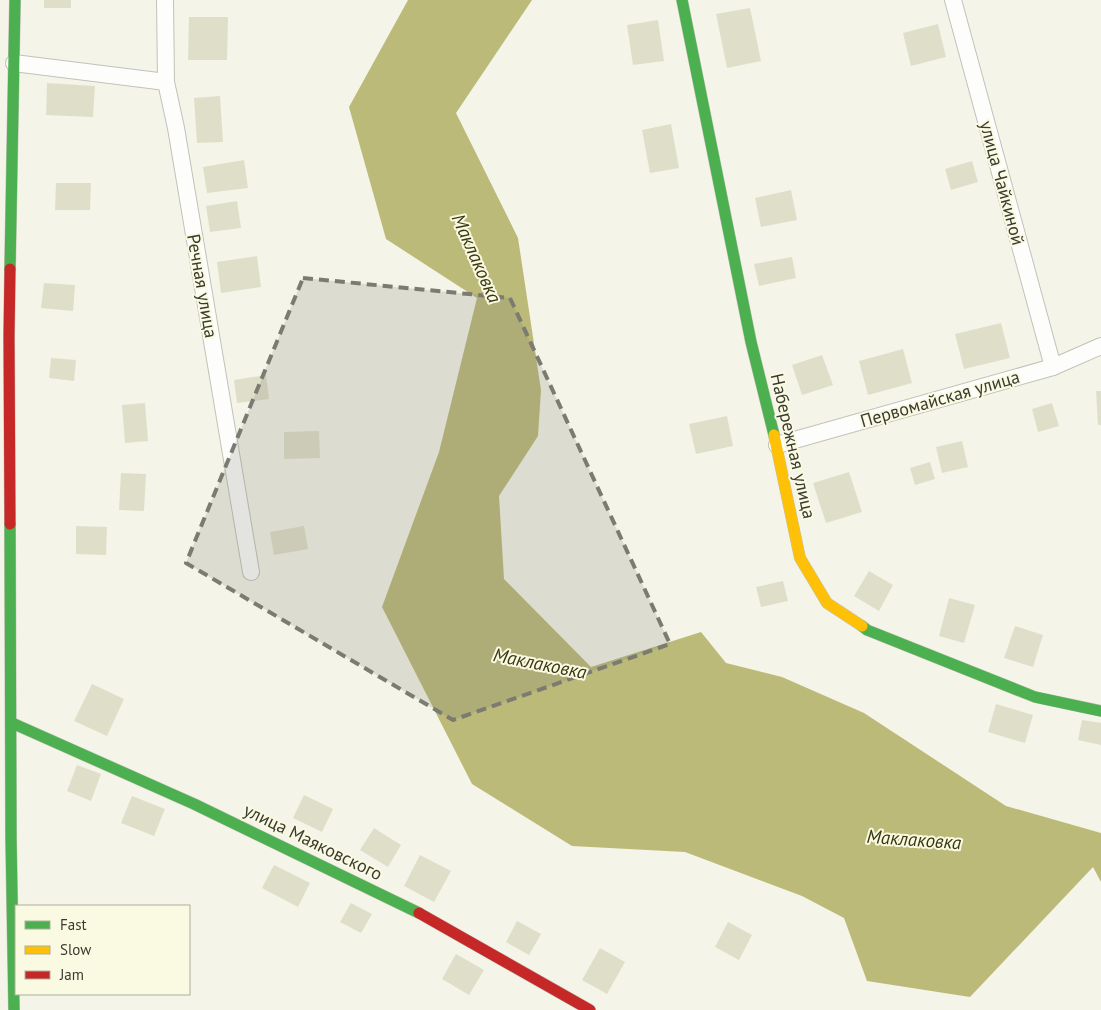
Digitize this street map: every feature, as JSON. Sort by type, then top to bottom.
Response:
[{"type":"street","points":[[14,1010],[11,838],[9,336],[15,0]]},
{"type":"street","name":"Речная улица","points":[[165,0],[166,82],[176,128],[251,572]]},
{"type":"street","name":"Набережная улица","points":[[682,0],[751,342],[777,445],[800,558],[826,603],[867,630],[1035,697],[1101,711]]},
{"type":"street","name":"улица Чайкиной","points":[[953,0],[1053,367]]},
{"type":"street","points":[[14,63],[166,82]]},
{"type":"street","name":"Первомайская улица","points":[[777,445],[1053,367],[1101,346]]},
{"type":"street","points":[[0,624],[11,636]]},
{"type":"street","name":"улица Маяковского","points":[[12,723],[194,804],[423,915],[590,1010]]},
{"type":"highlighted area","points":[[303,278],[510,298],[670,644],[453,720],[186,563]]},
{"type":"water","name":"Маклаковка","points":[[408,0],[532,0],[456,113],[518,238],[541,390],[538,436],[499,496],[504,579],[591,667],[701,632],[726,663],[782,677],[864,713],[1006,806],[1101,833],[1101,882],[1093,867],[970,997],[867,981],[844,918],[802,896],[685,852],[572,846],[472,784],[382,607],[439,452],[477,298],[386,239],[349,107]]},
{"type":"building","points":[[44,0],[71,0],[71,8],[44,8]]},
{"type":"building","points":[[750,8],[761,61],[727,68],[716,14]]},
{"type":"building","points":[[189,17],[228,17],[227,60],[188,60]]},
{"type":"building","points":[[658,20],[664,61],[633,65],[627,25]]},
{"type":"building","points":[[938,24],[946,57],[911,66],[903,33]]},
{"type":"building","points":[[47,83],[95,86],[93,117],[46,115]]},
{"type":"building","points":[[220,96],[223,142],[197,143],[194,98]]},
{"type":"building","points":[[671,124],[679,168],[650,173],[642,130]]},
{"type":"building","points":[[244,160],[248,188],[207,193],[203,167]]},
{"type":"building","points":[[972,161],[978,182],[951,190],[945,169]]},
{"type":"building","points":[[56,183],[91,183],[90,210],[55,210]]},
{"type":"building","points":[[791,190],[797,220],[761,227],[755,198]]},
{"type":"building","points":[[237,201],[241,228],[210,232],[206,206]]},
{"type":"building","points":[[257,256],[261,287],[221,293],[217,262]]},
{"type":"building","points":[[792,257],[796,278],[759,286],[754,264]]},
{"type":"building","points":[[44,283],[75,285],[73,311],[41,308]]},
{"type":"building","points":[[1001,323],[1010,358],[964,369],[955,334]]},
{"type":"building","points":[[903,349],[912,383],[868,395],[859,361]]},
{"type":"building","points":[[822,355],[833,385],[802,395],[792,365]]},
{"type":"building","points":[[51,358],[76,360],[74,381],[49,378]]},
{"type":"building","points":[[266,375],[269,399],[237,403],[234,380]]},
{"type":"building","points":[[1096,391],[1101,391],[1101,425],[1098,425]]},
{"type":"building","points":[[145,403],[148,441],[125,443],[122,405]]},
{"type":"building","points":[[1052,403],[1059,426],[1038,432],[1032,409]]},
{"type":"building","points":[[727,416],[733,446],[696,454],[689,424]]},
{"type":"building","points":[[319,431],[320,458],[284,459],[284,432]]},
{"type":"building","points":[[962,441],[968,467],[942,473],[936,447]]},
{"type":"building","points":[[930,462],[935,479],[915,485],[910,468]]},
{"type":"building","points":[[849,472],[862,512],[826,523],[813,483]]},
{"type":"building","points":[[121,473],[146,474],[144,511],[119,510]]},
{"type":"building","points":[[76,526],[107,527],[106,555],[76,554]]},
{"type":"building","points":[[304,526],[308,549],[274,555],[270,532]]},
{"type":"building","points":[[869,571],[893,585],[879,611],[854,596]]},
{"type":"building","points":[[783,581],[788,601],[761,607],[756,587]]},
{"type":"building","points":[[949,598],[975,605],[964,643],[939,636]]},
{"type":"building","points":[[1015,626],[1043,635],[1033,667],[1004,658]]},
{"type":"building","points":[[92,684],[124,699],[107,736],[74,721]]},
{"type":"building","points":[[996,704],[1033,715],[1025,743],[988,732]]},
{"type":"building","points":[[1082,720],[1101,723],[1101,745],[1078,740]]},
{"type":"building","points":[[77,765],[101,774],[91,801],[67,791]]},
{"type":"building","points":[[304,795],[333,809],[322,832],[293,818]]},
{"type":"building","points":[[132,796],[165,809],[154,836],[121,823]]},
{"type":"building","points":[[374,828],[401,845],[388,867],[360,850]]},
{"type":"building","points":[[420,855],[451,871],[434,902],[404,886]]},
{"type":"building","points":[[274,865],[310,883],[298,907],[262,888]]},
{"type":"building","points":[[351,903],[372,914],[361,933],[340,922]]},
{"type":"building","points":[[517,921],[541,934],[529,955],[506,942]]},
{"type":"building","points":[[728,922],[752,935],[739,960],[715,947]]},
{"type":"building","points":[[600,948],[625,962],[607,994],[582,980]]},
{"type":"building","points":[[456,954],[484,970],[469,995],[442,979]]},
{"type":"traffic: fast","points":[[10,269],[15,0]]},
{"type":"traffic: fast","points":[[682,0],[751,342],[774,435]]},
{"type":"traffic: fast","points":[[10,524],[11,838],[14,1010]]},
{"type":"traffic: fast","points":[[862,626],[867,630],[1035,697],[1101,711]]},
{"type":"traffic: fast","points":[[12,723],[194,804],[419,913]]},
{"type":"traffic: slow","points":[[774,435],[800,558],[827,603],[862,626]]},
{"type":"traffic: jam","points":[[10,269],[10,524]]},
{"type":"traffic: jam","points":[[419,913],[590,1010]]}]
